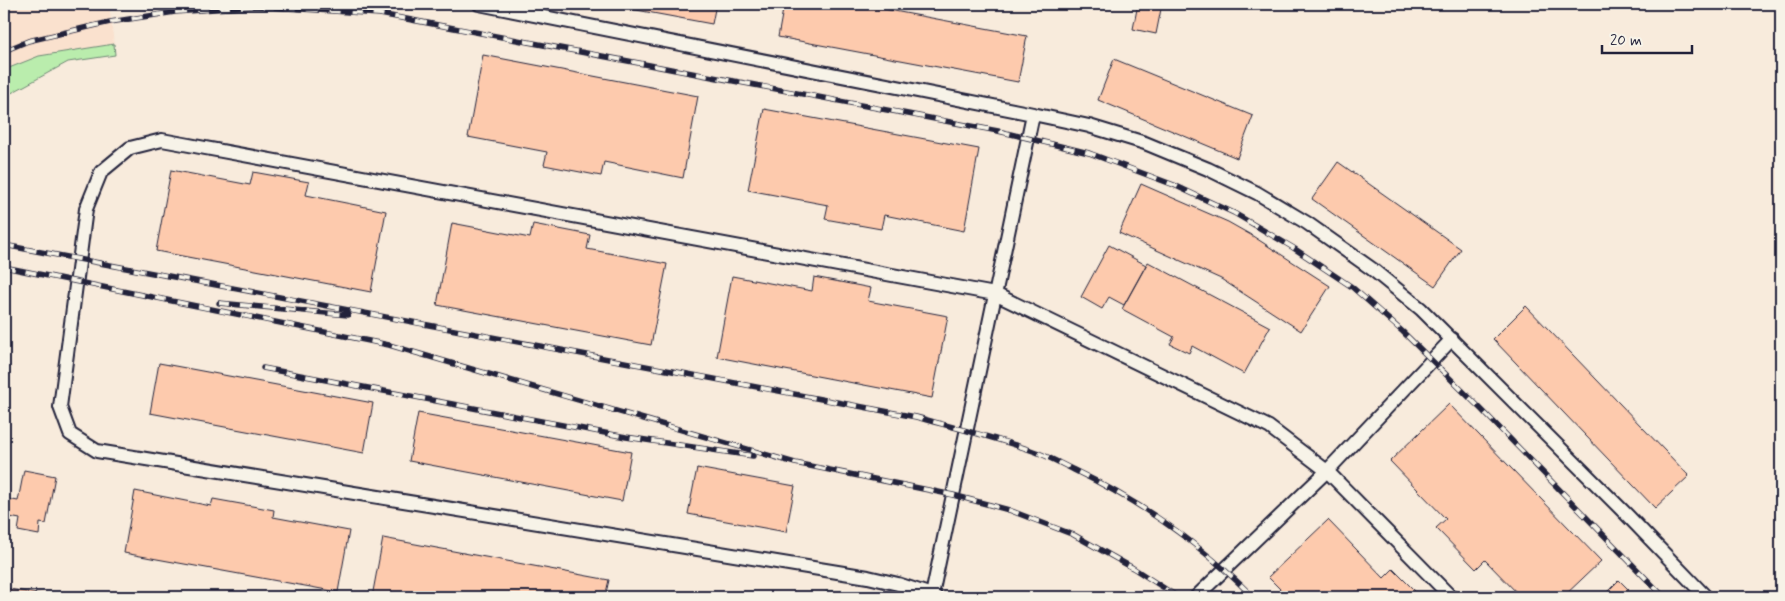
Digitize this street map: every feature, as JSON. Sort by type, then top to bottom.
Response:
[{"type":"lane","points":[[479,4],[1089,126],[1145,143],[1208,169],[1257,193],[1307,223],[1372,269],[1422,309],[1706,597]]},
{"type":"lane","points":[[1033,114],[995,294],[934,596],[898,584],[868,577],[97,451],[70,434],[60,407],[86,209],[101,172],[130,148],[162,140],[995,294],[1269,427],[1327,472],[1452,597]]},
{"type":"lane","points":[[1196,597],[1327,472],[1452,339]]},
{"type":"shaded area","points":[[4,4],[109,4],[114,44],[39,56],[4,70]]},
{"type":"green space","points":[[114,44],[115,55],[68,62],[4,97],[4,70],[39,56]]},
{"type":"green space","points":[[827,591],[843,591],[877,597],[817,597]]},
{"type":"building","points":[[604,4],[716,4],[712,24]]},
{"type":"building","points":[[784,4],[857,4],[1027,36],[1018,82],[778,37]]},
{"type":"building","points":[[1138,4],[1162,4],[1156,34],[1133,29]]},
{"type":"building","points":[[483,55],[698,96],[683,178],[604,162],[601,176],[544,165],[547,152],[468,137]]},
{"type":"building","points":[[1114,59],[1253,116],[1237,158],[1098,100]]},
{"type":"building","points":[[764,109],[979,149],[964,231],[884,215],[881,229],[825,219],[828,205],[748,190]]},
{"type":"building","points":[[1338,162],[1461,249],[1435,286],[1312,199]]},
{"type":"building","points":[[171,170],[250,185],[253,172],[309,182],[306,195],[386,211],[371,292],[156,251]]},
{"type":"building","points":[[1141,184],[1228,222],[1330,286],[1301,331],[1221,279],[1119,233]]},
{"type":"building","points":[[452,223],[530,238],[533,224],[590,235],[587,249],[667,264],[651,345],[437,305]]},
{"type":"building","points":[[1109,245],[1146,265],[1124,305],[1109,297],[1102,309],[1081,297]]},
{"type":"building","points":[[1148,262],[1270,327],[1244,374],[1192,346],[1189,353],[1170,344],[1174,337],[1122,309]]},
{"type":"building","points":[[732,276],[812,291],[814,277],[871,288],[868,301],[948,316],[932,398],[717,357]]},
{"type":"building","points":[[1526,306],[1689,476],[1655,508],[1493,339]]},
{"type":"building","points":[[159,363],[373,403],[364,453],[150,413]]},
{"type":"building","points":[[1449,404],[1601,561],[1563,597],[1521,597],[1485,560],[1476,569],[1436,528],[1446,519],[1390,461]]},
{"type":"building","points":[[418,413],[631,452],[622,501],[409,461]]},
{"type":"building","points":[[697,468],[795,486],[786,532],[688,514]]},
{"type":"building","points":[[24,470],[55,476],[46,524],[40,523],[39,535],[18,531],[20,519],[4,516],[7,499],[18,501]]},
{"type":"building","points":[[135,491],[211,506],[213,499],[274,510],[273,517],[349,531],[338,592],[124,553]]},
{"type":"building","points":[[1328,520],[1384,578],[1393,569],[1421,597],[1288,597],[1268,577]]},
{"type":"building","points":[[383,538],[609,580],[605,597],[372,597]]},
{"type":"building","points":[[1619,580],[1629,590],[1621,597],[1602,597]]},
{"type":"building","points":[[4,588],[55,597],[4,597]]},
{"type":"railway","points":[[4,51],[28,41],[110,22],[175,12],[254,6],[380,14],[998,131],[1089,153],[1174,185],[1234,213],[1292,247],[1352,287],[1403,332],[1481,409],[1664,597]]},
{"type":"railway","points":[[4,245],[916,417],[976,433],[1041,454],[1099,482],[1123,496],[1169,526],[1213,559],[1253,597]]},
{"type":"railway","points":[[4,267],[389,345],[795,463],[953,495],[1009,510],[1074,535],[1133,568],[1178,597]]},
{"type":"railway","points":[[219,303],[348,315]]},
{"type":"railway","points":[[263,368],[626,437],[753,456]]}]
